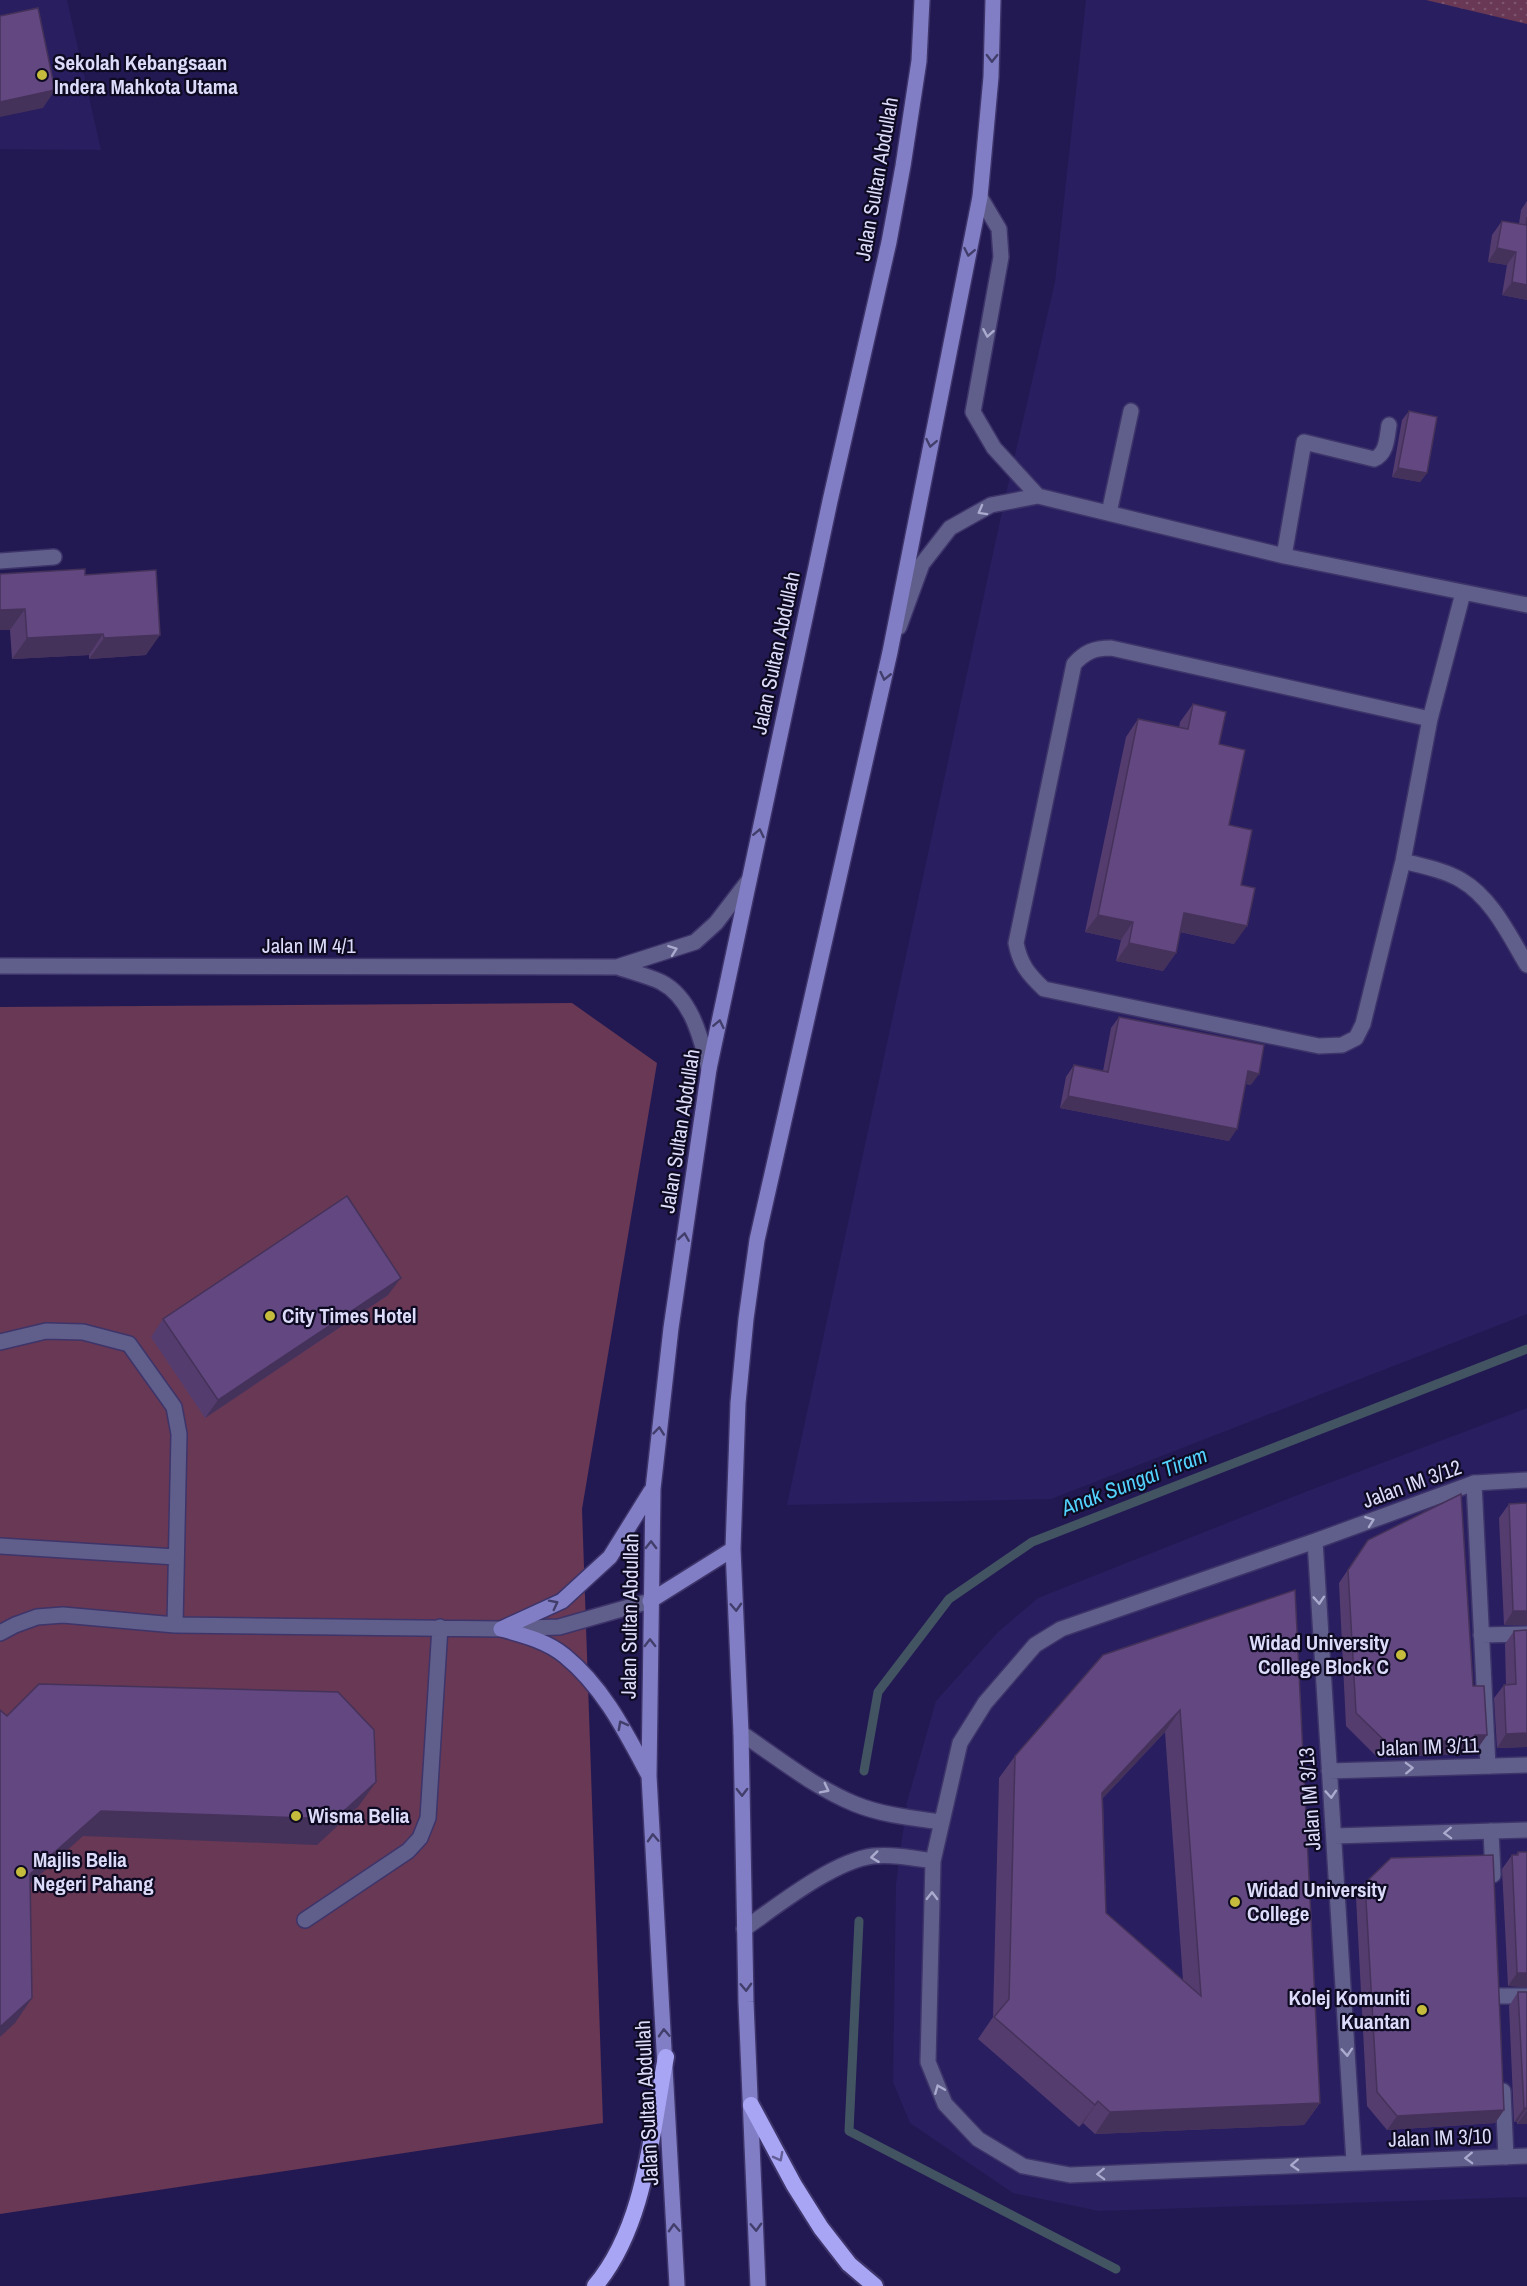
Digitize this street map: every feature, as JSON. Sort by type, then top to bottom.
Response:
[{"type":"highway","points":[[595,2286],[610,2269],[632,2222],[666,2057]]},
{"type":"highway","points":[[751,2105],[794,2185],[821,2228],[849,2264],[875,2286]]},
{"type":"main road","name":"Jalan Sultan Abdullah","points":[[677,2286],[649,1776],[653,1489],[670,1328],[710,1069],[830,501],[889,242],[919,61],[922,0]]},
{"type":"main road","points":[[758,2286],[744,1929],[741,1733],[733,1549],[738,1403],[746,1319],[757,1240],[890,652],[980,196],[992,77],[993,0]]},
{"type":"main road","points":[[501,1629],[561,1601],[610,1557],[653,1489]]},
{"type":"main road","points":[[650,1601],[733,1549]]},
{"type":"main road","points":[[501,1629],[536,1640],[564,1655],[590,1680],[615,1712],[649,1776]]},
{"type":"street","points":[[980,196],[999,229],[1001,257],[973,412],[994,448],[1038,496]]},
{"type":"street","points":[[1109,513],[1131,411]]},
{"type":"street","points":[[1284,556],[1304,442],[1374,459],[1380,457],[1383,452],[1389,425]]},
{"type":"street","points":[[890,652],[922,564],[950,528],[991,505],[1038,496],[1284,556],[1527,605]]},
{"type":"street","points":[[0,561],[54,557]]},
{"type":"street","points":[[1430,719],[1111,648],[1096,648],[1084,653],[1074,664],[1016,943],[1019,960],[1029,975],[1044,989],[1319,1046],[1342,1045],[1356,1038],[1363,1024],[1403,861],[1430,719],[1463,593]]},
{"type":"street","points":[[1403,861],[1453,876],[1476,891],[1491,906],[1527,965]]},
{"type":"street","name":"Jalan IM 4/1","points":[[0,966],[617,967],[695,942],[716,923],[749,880]]},
{"type":"street","name":"Jalan IM 4/1","points":[[617,967],[661,982],[675,991],[698,1029],[710,1069]]},
{"type":"street","points":[[0,1342],[46,1331],[83,1332],[129,1344],[174,1407],[178,1434],[175,1625]]},
{"type":"street","name":"Jalan IM 3/12","points":[[933,1861],[960,1743],[985,1703],[1035,1645],[1061,1629],[1474,1483],[1527,1480]]},
{"type":"street","points":[[1474,1483],[1488,1766]]},
{"type":"street","name":"Jalan IM 3/13","points":[[1315,1541],[1354,2162]]},
{"type":"street","points":[[0,1546],[176,1557]]},
{"type":"street","points":[[0,1633],[38,1617],[63,1615],[175,1625],[501,1629],[558,1627],[650,1601]]},
{"type":"street","points":[[305,1920],[408,1851],[420,1838],[428,1818],[440,1627]]},
{"type":"street","points":[[1481,1635],[1527,1634]]},
{"type":"street","points":[[741,1733],[818,1786],[857,1805],[898,1817],[941,1822]]},
{"type":"street","name":"Jalan IM 3/11","points":[[1329,1771],[1527,1765]]},
{"type":"street","points":[[1334,1836],[1527,1830]]},
{"type":"street","points":[[1491,1831],[1494,1890]]},
{"type":"street","points":[[744,1929],[819,1877],[844,1865],[871,1856],[901,1856],[933,1861]]},
{"type":"street","name":"Jalan IM 3/10","points":[[933,1861],[928,2062],[945,2104],[978,2139],[1023,2166],[1070,2175],[1354,2162],[1527,2157]]},
{"type":"street","points":[[1499,1996],[1527,1996]]},
{"type":"street","points":[[1503,2077],[1506,2157]]},
{"type":"shaded area","name":"Sekolah Kebangsaan Indera Mahkota Utama","points":[[0,0],[67,0],[101,150],[0,149]]},
{"type":"shaded area","points":[[1086,0],[1527,0],[1527,1314],[1051,1499],[787,1505],[1005,498],[1055,282]]},
{"type":"shaded area","points":[[1426,0],[1527,0],[1527,24]]},
{"type":"shaded area","name":"Wisma Belia","points":[[572,1003],[657,1063],[582,1509],[603,2123],[0,2214],[0,1007]]},
{"type":"shaded area","points":[[1527,1408],[1527,2197],[1099,2211],[1013,2193],[910,2123],[893,2082],[896,1884],[907,1802],[936,1701],[997,1633],[1038,1598],[1313,1489]]},
{"type":"building","points":[[38,8],[55,90],[0,102],[0,16]]},
{"type":"building","points":[[1527,217],[1527,285],[1512,282],[1516,252],[1497,248],[1502,221],[1526,225]]},
{"type":"building","points":[[1409,411],[1437,417],[1427,473],[1398,468]]},
{"type":"building","points":[[85,569],[85,575],[156,570],[160,635],[104,638],[103,634],[27,638],[25,609],[0,610],[0,574]]},
{"type":"building","points":[[1193,704],[1226,712],[1219,744],[1245,750],[1229,825],[1252,830],[1241,885],[1255,888],[1247,926],[1184,913],[1176,953],[1129,943],[1133,922],[1098,915],[1138,719],[1188,729]]},
{"type":"building","points":[[1119,1017],[1264,1045],[1259,1074],[1248,1071],[1237,1129],[1068,1096],[1074,1065],[1108,1072]]},
{"type":"building","name":"City Times Hotel","points":[[347,1196],[401,1278],[218,1400],[163,1319]]},
{"type":"building","name":"Widad University College Block C","points":[[1461,1494],[1473,1686],[1484,1686],[1487,1735],[1475,1735],[1476,1740],[1387,1743],[1356,1713],[1348,1570],[1368,1540]]},
{"type":"building","points":[[1527,1503],[1527,1611],[1513,1611],[1509,1504]]},
{"type":"building","name":"Widad University College","points":[[1295,1590],[1320,2103],[1110,2112],[1098,2101],[1095,2105],[994,2017],[1009,1999],[1015,1756],[1103,1655]],"holes":[[[1180,1710],[1201,1996],[1106,1913],[1102,1793]]]},
{"type":"building","points":[[1527,1630],[1527,1733],[1506,1734],[1504,1685],[1516,1684],[1514,1631]]},
{"type":"building","name":"Majlis Belia Negeri Pahang","points":[[39,1684],[338,1692],[374,1730],[376,1782],[335,1819],[101,1811],[30,1874],[32,1998],[0,2027],[0,1710],[7,1716]]},
{"type":"building","points":[[1518,1852],[1527,1852],[1527,1973],[1517,1973],[1512,1855],[1518,1855]]},
{"type":"building","name":"Kolej Komuniti Kuantan","points":[[1493,1855],[1504,2110],[1397,2116],[1377,2092],[1365,1883],[1391,1858]]},
{"type":"building","points":[[1518,1992],[1527,1992],[1527,2108],[1524,2108]]},
{"type":"waterway","name":"Anak Sungai Tiram","points":[[864,1771],[878,1692],[949,1599],[1032,1542],[1527,1349]]},
{"type":"waterway","points":[[859,1921],[849,2131],[1116,2269]]},
{"type":"place","name":"Sekolah Kebangsaan Indera Mahkota Utama","points":[[42,75]]},
{"type":"place","name":"City Times Hotel","points":[[270,1316]]},
{"type":"place","name":"Widad University College Block C","points":[[1401,1655]]},
{"type":"place","name":"Wisma Belia","points":[[296,1816]]},
{"type":"place","name":"Majlis Belia Negeri Pahang","points":[[21,1872]]},
{"type":"place","name":"Widad University College","points":[[1235,1902]]},
{"type":"place","name":"Kolej Komuniti Kuantan","points":[[1422,2010]]}]
